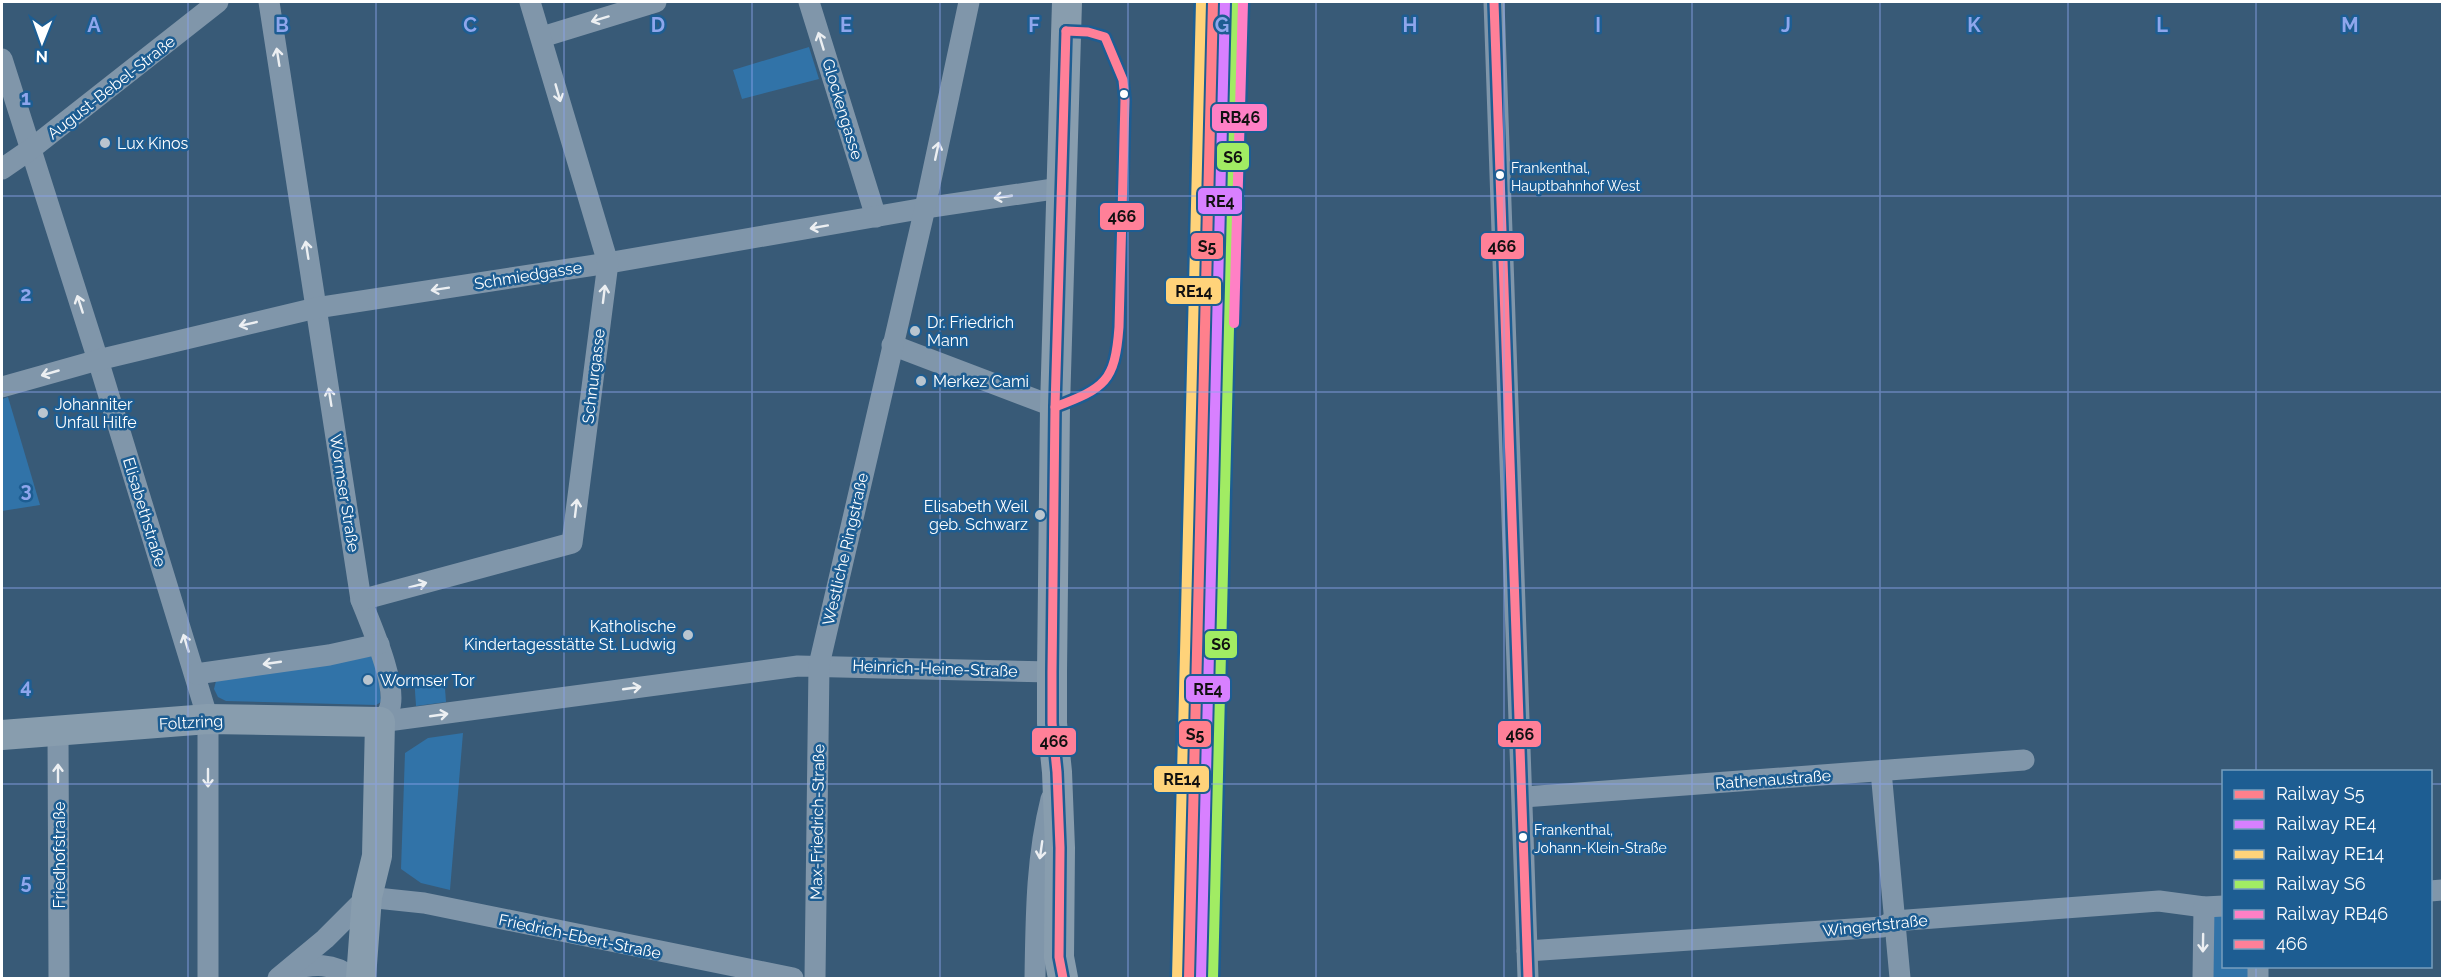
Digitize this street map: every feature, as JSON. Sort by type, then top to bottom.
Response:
[{"type":"street","name":"August-Bebel-Straße","points":[[2,169],[31,149],[218,2]]},
{"type":"street","name":"Wormser Straße","points":[[269,2],[361,600],[384,659],[390,698],[390,709],[380,722],[377,856],[367,897],[361,978]]},
{"type":"street","name":"Schnurgasse","points":[[361,600],[572,543],[608,263],[531,2]]},
{"type":"street","points":[[542,37],[656,2]]},
{"type":"street","name":"Glockengasse","points":[[809,2],[876,217]]},
{"type":"street","name":"Westliche Ringstraße","points":[[819,665],[925,208],[969,2]]},
{"type":"street","points":[[1064,978],[1059,957],[1058,772],[1052,723],[1052,672],[1055,406],[1067,2]]},
{"type":"street","points":[[1494,2],[1528,978]]},
{"type":"street","name":"Elisabethstraße","points":[[2,59],[98,360],[208,719],[208,978]]},
{"type":"street","name":"Schmiedgasse","points":[[2,387],[98,360],[316,308],[608,263],[925,208],[1060,188]]},
{"type":"street","points":[[892,345],[1055,406]]},
{"type":"street","points":[[196,674],[329,655],[378,644]]},
{"type":"street","points":[[380,722],[819,665]]},
{"type":"street","name":"Heinrich-Heine-Straße","points":[[819,665],[1052,672]]},
{"type":"street","name":"Max-Friedrich-Straße","points":[[814,978],[819,665]]},
{"type":"street","name":"Foltzring","points":[[2,735],[208,719],[380,722]]},
{"type":"street","name":"Friedhofstraße","points":[[58,731],[59,978]]},
{"type":"street","name":"Rathenaustraße","points":[[1523,797],[2024,760]]},
{"type":"street","points":[[1881,771],[1900,978]]},
{"type":"street","points":[[1035,978],[1036,882],[1044,827],[1058,772]]},
{"type":"street","points":[[282,975],[325,939],[367,897]]},
{"type":"street","name":"Friedrich-Ebert-Straße","points":[[367,897],[417,902],[727,972],[793,978]]},
{"type":"street","name":"Wingertstraße","points":[[1527,951],[1882,927],[1894,921],[2158,901],[2214,907]]},
{"type":"street","points":[[2203,978],[2214,907]]},
{"type":"street","points":[[282,975],[317,965],[330,966],[345,972],[352,978]]},
{"type":"shaded area","points":[[809,47],[819,79],[742,99],[733,70]]},
{"type":"shaded area","points":[[8,397],[40,505],[2,511],[2,399]]},
{"type":"shaded area","points":[[371,656],[377,658],[381,702],[376,705],[226,701],[218,697],[214,689],[216,681]]},
{"type":"shaded area","points":[[444,675],[446,702],[416,706],[414,676]]},
{"type":"shaded area","points":[[463,733],[450,890],[421,883],[401,869],[405,753],[428,738]]},
{"type":"shaded area","points":[[2222,912],[2222,968],[2254,968],[2254,978],[2207,978],[2208,913]]},
{"type":"railway","points":[[1194,798],[1200,714],[1226,519],[1234,323]]},
{"type":"railway","points":[[1180,978],[1192,847]]},
{"type":"rail line","name":"RE14","points":[[1177,978],[1201,2]]},
{"type":"rail line","name":"S5","points":[[1189,978],[1213,2]]},
{"type":"rail line","name":"RE4","points":[[1201,978],[1225,2]]},
{"type":"rail line","name":"RB46","points":[[1234,323],[1243,2]]},
{"type":"rail line","name":"S6","points":[[1213,978],[1237,3]]},
{"type":"transit line","name":"466","points":[[1494,2],[1528,978]]},
{"type":"transit line","name":"466","points":[[1055,407],[1086,394],[1104,380],[1114,360],[1119,327],[1125,100],[1123,80],[1105,37],[1088,32],[1066,31]]},
{"type":"transit line","name":"466","points":[[1063,978],[1059,957],[1060,848],[1057,772],[1052,723],[1052,672],[1055,407],[1066,31]]},
{"type":"place","name":"Lux Kinos","points":[[105,143]]},
{"type":"place","name":"Frankenthal, Hauptbahnhof West","points":[[1500,175]]},
{"type":"place","name":"Dr. Friedrich Mann","points":[[915,331]]},
{"type":"place","name":"Merkez Cami","points":[[921,381]]},
{"type":"place","name":"Johanniter Unfall Hilfe","points":[[43,413]]},
{"type":"place","name":"Elisabeth Weil geb. Schwarz","points":[[1040,515]]},
{"type":"place","name":"Katholische Kindertagesstätte St. Ludwig","points":[[688,635]]},
{"type":"place","name":"Wormser Tor","points":[[368,680]]},
{"type":"place","name":"Frankenthal, Johann-Klein-Straße","points":[[1523,837]]}]
